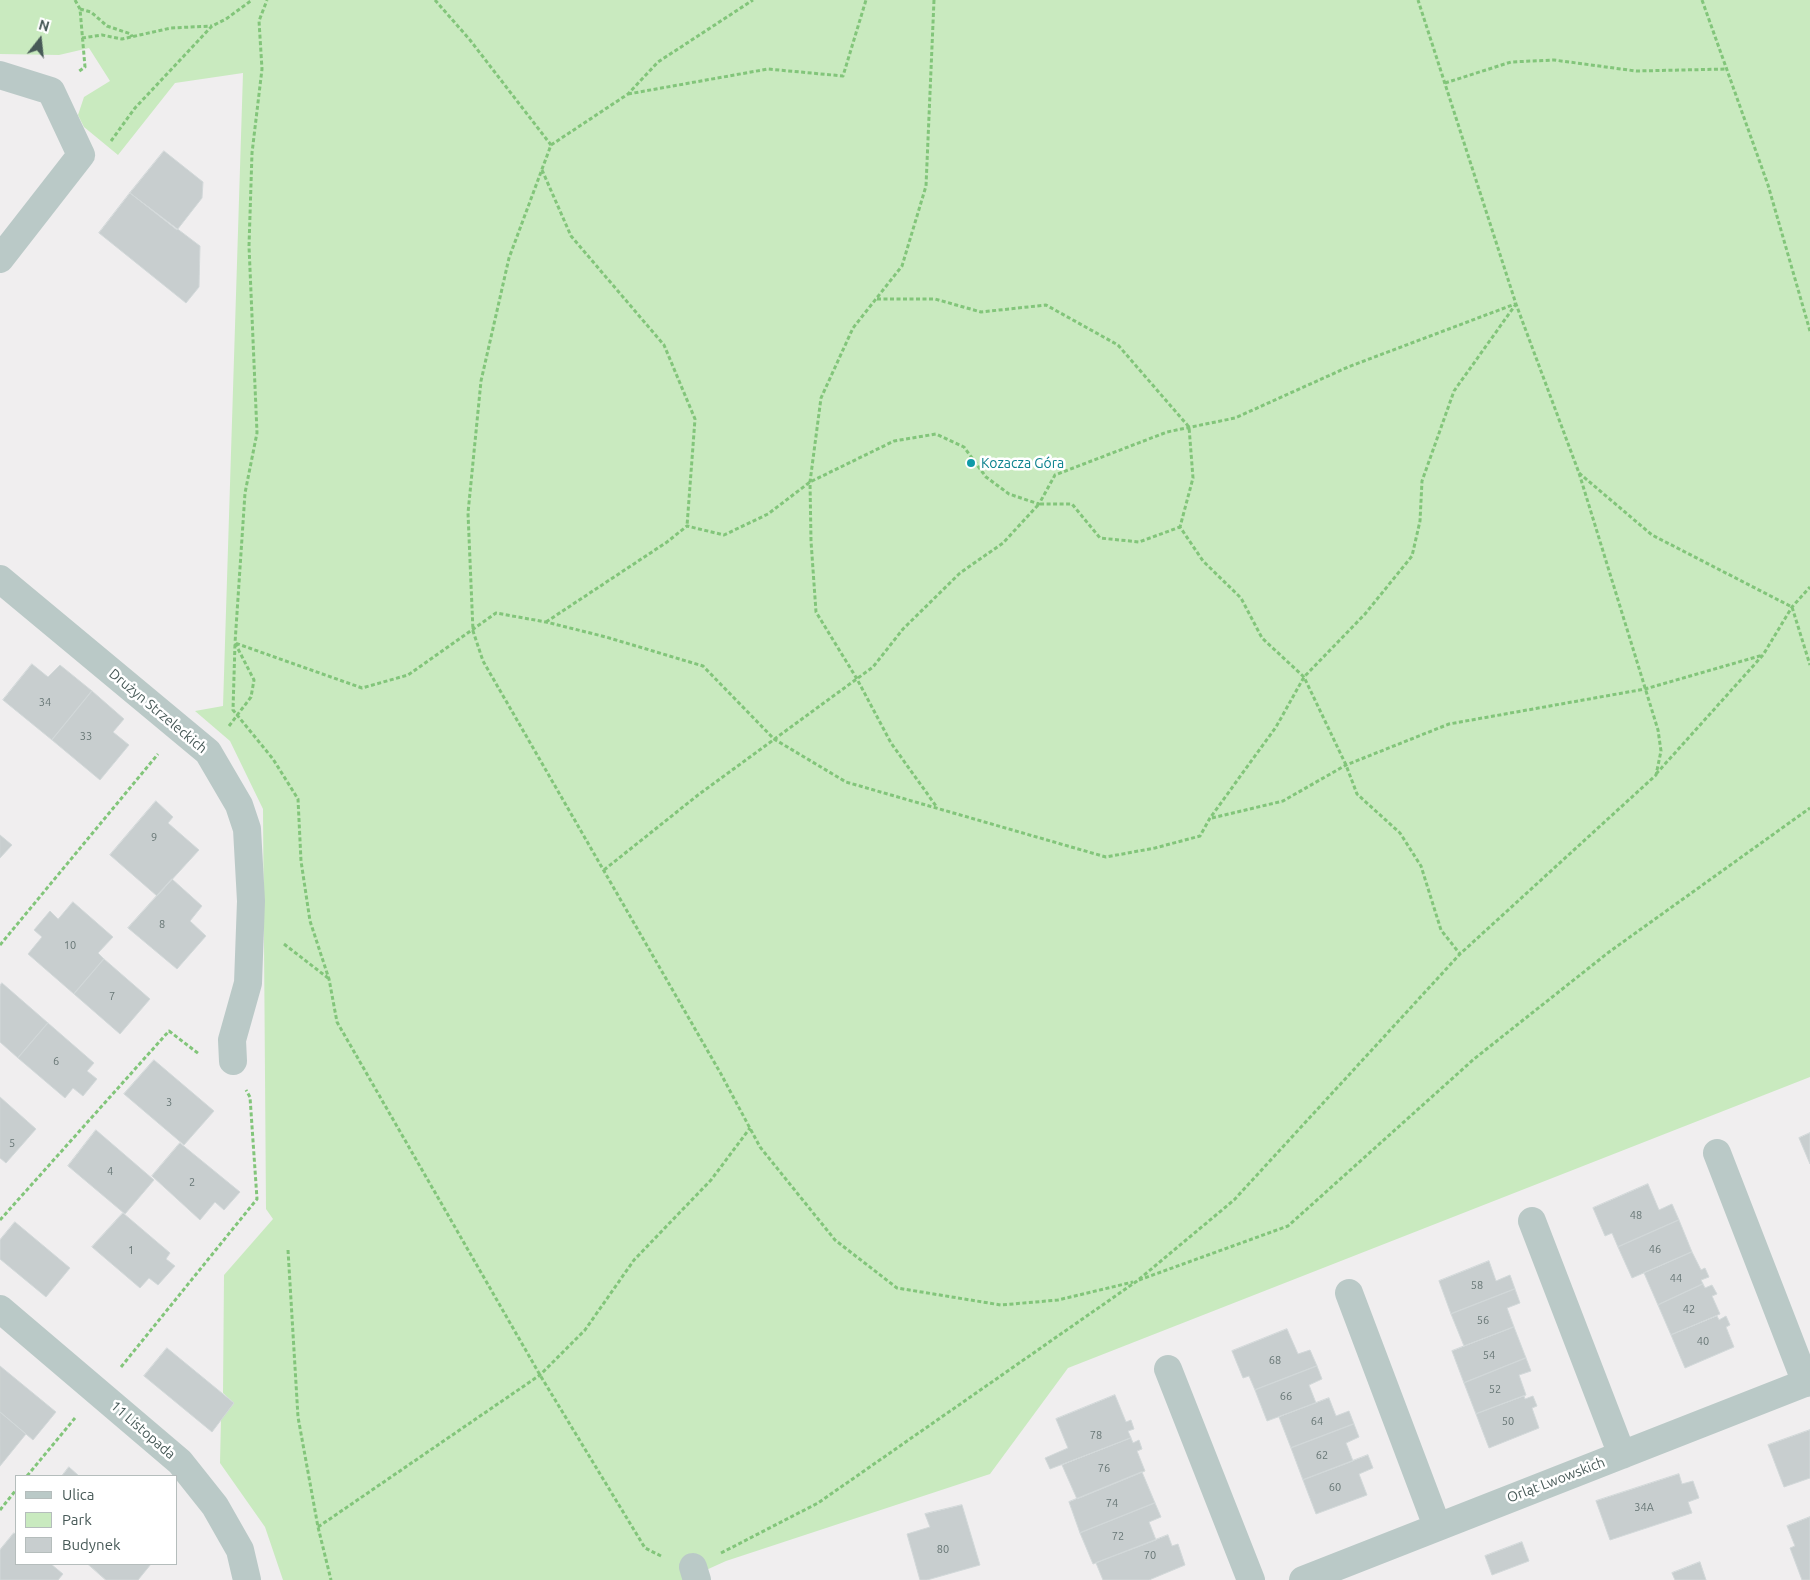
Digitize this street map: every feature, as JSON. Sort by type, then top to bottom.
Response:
[{"type":"street","points":[[0,75],[52,91],[81,155],[0,259]]},
{"type":"street","name":"Drużyn Strzeleckich","points":[[0,579],[208,752],[239,805],[247,829],[251,900],[248,983],[232,1040],[233,1061]]},
{"type":"street","points":[[1717,1153],[1808,1382]]},
{"type":"street","points":[[1532,1221],[1622,1455]]},
{"type":"street","points":[[1349,1293],[1437,1526]]},
{"type":"street","name":"11 Listopada","points":[[0,1309],[98,1390],[180,1462],[215,1506],[240,1550],[247,1580]]},
{"type":"street","points":[[1168,1368],[1251,1580]]},
{"type":"street","name":"Orląt Lwowskich","points":[[1303,1580],[1808,1382]]},
{"type":"path","points":[[75,0],[80,9],[82,38],[102,35],[122,38],[171,28],[212,26]]},
{"type":"path","points":[[81,155],[100,151],[115,138],[135,108],[212,26],[226,19],[252,0]]},
{"type":"path","points":[[267,0],[259,21],[262,69],[252,153],[249,246],[257,433],[245,493],[235,643],[233,710],[273,759],[298,799],[301,861],[310,921],[329,979],[337,1022],[540,1375],[645,1548],[695,1574],[818,1503],[1137,1281],[1234,1200],[1460,954],[1656,775],[1764,655],[1792,607],[1810,587]]},
{"type":"path","points":[[435,0],[470,40],[551,145]]},
{"type":"path","points":[[754,0],[658,62],[628,94],[551,145],[509,258],[481,380],[468,513],[473,630],[483,661],[760,1146],[835,1240],[897,1288],[1001,1305],[1058,1300],[1137,1281],[1288,1226],[1482,1053],[1609,952],[1810,808]]},
{"type":"path","points":[[628,94],[768,69],[843,76],[866,0]]},
{"type":"path","points":[[934,0],[926,186],[902,266],[853,328],[820,398],[810,482],[811,541],[816,612],[857,679],[891,743],[937,807]]},
{"type":"path","points":[[1418,0],[1516,304],[1579,473],[1658,730],[1661,751],[1656,775]]},
{"type":"path","points":[[1702,0],[1768,185],[1810,331]]},
{"type":"path","points":[[80,9],[91,12],[107,26],[131,34],[132,37]]},
{"type":"path","points":[[1445,83],[1511,62],[1554,60],[1636,71],[1728,69]]},
{"type":"path","points":[[542,170],[571,236],[664,345],[695,419],[687,526],[668,542],[546,622]]},
{"type":"path","points":[[877,299],[935,299],[981,312],[1046,306],[1118,345],[1189,427],[1193,478],[1180,527],[1203,561],[1240,598],[1262,638],[1304,677],[1346,765],[1356,794],[1400,833],[1421,866],[1441,930],[1460,954]]},
{"type":"path","points":[[235,643],[362,688],[408,675],[496,613],[546,622],[703,666],[774,739],[846,782],[1106,857],[1155,848],[1200,836],[1210,818],[1276,728],[1304,677],[1365,614],[1412,556],[1420,521],[1422,481],[1454,391],[1516,304]]},
{"type":"path","points":[[604,870],[645,835],[873,667],[903,629],[960,573],[1003,543],[1039,504],[1055,475],[1167,432],[1235,418],[1348,367],[1516,304]]},
{"type":"path","points":[[687,526],[724,535],[768,514],[810,482],[894,440],[936,434],[964,447],[986,477],[1009,494],[1039,504],[1072,504],[1100,538],[1139,542],[1180,527]]},
{"type":"path","points":[[1579,473],[1652,535],[1792,607],[1810,665]]},
{"type":"path","points":[[235,643],[254,680],[251,697],[237,715]]},
{"type":"path","points":[[1210,818],[1283,801],[1346,765],[1449,724],[1645,689],[1764,655]]},
{"type":"path","points":[[0,945],[179,728]]},
{"type":"path","points":[[251,900],[278,940],[329,979]]},
{"type":"path","points":[[0,1220],[169,1031],[200,1054],[233,1061],[250,1097],[257,1199],[118,1371],[98,1390],[29,1475]]},
{"type":"path","points":[[318,1528],[540,1375],[585,1330],[634,1260],[712,1180],[750,1128]]},
{"type":"path","points":[[288,1250],[298,1417],[318,1528],[331,1580]]},
{"type":"path","points":[[0,1510],[15,1491]]},
{"type":"green space","points":[[0,0],[1810,0],[1810,1077],[1068,1368],[990,1474],[726,1561],[684,1580],[283,1580],[265,1527],[220,1463],[221,1419],[234,1403],[223,1393],[224,1275],[273,1219],[266,1209],[263,809],[230,741],[195,711],[223,706],[243,73],[175,83],[118,155],[84,127],[78,115],[84,97],[110,81],[89,48],[59,55],[0,54]]},
{"type":"building","points":[[164,151],[203,182],[202,198],[177,230],[130,193]]},
{"type":"building","points":[[130,193],[200,246],[199,287],[186,303],[99,233]]},
{"type":"building","points":[[32,664],[48,677],[60,665],[92,691],[52,740],[3,700]]},
{"type":"building","points":[[92,691],[124,719],[113,732],[129,745],[100,780],[52,740]]},
{"type":"building","points":[[156,801],[173,817],[168,823],[199,850],[157,896],[110,855]]},
{"type":"building","points":[[0,835],[12,845],[0,858]]},
{"type":"building","points":[[172,879],[202,906],[190,921],[206,936],[177,969],[128,928]]},
{"type":"building","points":[[73,902],[113,937],[98,953],[104,959],[74,994],[28,954],[42,937],[34,930],[50,911],[58,919]]},
{"type":"building","points":[[104,959],[150,999],[120,1034],[74,994]]},
{"type":"building","points":[[2,983],[48,1023],[18,1058],[0,1042],[0,986]]},
{"type":"building","points":[[48,1023],[94,1063],[87,1071],[97,1079],[83,1096],[73,1088],[65,1098],[18,1058]]},
{"type":"building","points":[[154,1060],[214,1111],[184,1145],[124,1094]]},
{"type":"building","points":[[0,1097],[36,1129],[6,1163],[0,1158]]},
{"type":"building","points":[[96,1130],[154,1180],[125,1214],[68,1166]]},
{"type":"building","points":[[1810,1133],[1810,1164],[1799,1138]]},
{"type":"building","points":[[180,1143],[240,1192],[224,1210],[215,1202],[200,1220],[152,1176]]},
{"type":"building","points":[[1648,1184],[1659,1210],[1672,1204],[1679,1220],[1618,1247],[1612,1233],[1605,1236],[1593,1208]]},
{"type":"building","points":[[123,1213],[170,1253],[166,1259],[175,1266],[158,1285],[149,1278],[140,1288],[92,1247]]},
{"type":"building","points":[[1679,1220],[1692,1252],[1632,1278],[1618,1247]]},
{"type":"building","points":[[15,1222],[70,1268],[46,1297],[0,1259],[0,1240]]},
{"type":"building","points":[[1692,1252],[1701,1270],[1705,1268],[1709,1277],[1701,1280],[1703,1284],[1658,1305],[1644,1273]]},
{"type":"building","points":[[1489,1261],[1496,1281],[1510,1275],[1515,1289],[1451,1314],[1439,1281]]},
{"type":"building","points":[[1703,1284],[1705,1288],[1712,1285],[1717,1294],[1712,1296],[1720,1314],[1671,1335],[1658,1305]]},
{"type":"building","points":[[1515,1289],[1520,1303],[1507,1308],[1514,1327],[1464,1346],[1451,1314]]},
{"type":"building","points":[[1717,1316],[1719,1320],[1726,1316],[1730,1325],[1726,1327],[1734,1347],[1685,1368],[1671,1335]]},
{"type":"building","points":[[1514,1327],[1526,1358],[1464,1383],[1452,1351]]},
{"type":"building","points":[[1287,1329],[1298,1354],[1310,1350],[1317,1366],[1255,1390],[1249,1376],[1243,1378],[1232,1351]]},
{"type":"building","points":[[167,1348],[234,1403],[212,1432],[144,1376]]},
{"type":"building","points":[[1526,1358],[1531,1371],[1519,1375],[1526,1395],[1476,1414],[1464,1383]]},
{"type":"building","points":[[0,1366],[56,1412],[33,1440],[0,1412]]},
{"type":"building","points":[[1317,1366],[1322,1379],[1309,1385],[1316,1403],[1267,1421],[1255,1390]]},
{"type":"building","points":[[1115,1395],[1126,1422],[1131,1420],[1134,1429],[1128,1431],[1131,1438],[1050,1469],[1045,1458],[1068,1448],[1056,1419]]},
{"type":"building","points":[[1524,1396],[1525,1399],[1533,1396],[1537,1406],[1532,1408],[1539,1428],[1489,1448],[1476,1414]]},
{"type":"building","points":[[1329,1398],[1336,1416],[1349,1411],[1354,1424],[1291,1448],[1279,1417]]},
{"type":"building","points":[[0,1412],[26,1434],[0,1466]]},
{"type":"building","points":[[1354,1424],[1359,1437],[1346,1443],[1353,1461],[1303,1480],[1291,1448]]},
{"type":"building","points":[[1810,1430],[1810,1478],[1784,1487],[1768,1445]]},
{"type":"building","points":[[1131,1438],[1133,1443],[1139,1440],[1142,1449],[1137,1451],[1145,1471],[1077,1499],[1062,1465]]},
{"type":"building","points":[[1368,1455],[1373,1468],[1359,1474],[1367,1495],[1316,1514],[1303,1480]]},
{"type":"building","points":[[69,1467],[78,1475],[63,1475]]},
{"type":"building","points":[[1142,1472],[1155,1503],[1080,1533],[1069,1502]]},
{"type":"building","points":[[1679,1474],[1682,1484],[1693,1481],[1699,1498],[1688,1502],[1692,1513],[1610,1540],[1596,1501]]},
{"type":"building","points":[[1155,1503],[1161,1517],[1149,1522],[1156,1540],[1093,1564],[1080,1533]]},
{"type":"building","points":[[962,1505],[980,1565],[927,1580],[920,1580],[907,1534],[930,1527],[925,1514]]},
{"type":"building","points":[[1810,1517],[1810,1580],[1802,1580],[1790,1548],[1795,1546],[1787,1526]]},
{"type":"building","points":[[14,1533],[15,1565],[52,1565],[63,1574],[58,1580],[0,1580],[0,1550]]},
{"type":"building","points":[[1168,1535],[1172,1546],[1178,1544],[1185,1565],[1149,1580],[1103,1580],[1096,1563]]},
{"type":"building","points":[[1522,1542],[1529,1561],[1492,1575],[1485,1556]]},
{"type":"building","points":[[1700,1562],[1706,1580],[1675,1580],[1672,1573]]},
{"type":"building","points":[[89,1565],[150,1565],[138,1580],[106,1580]]},
{"type":"place","name":"Kozacza Góra","points":[[971,463]]}]
